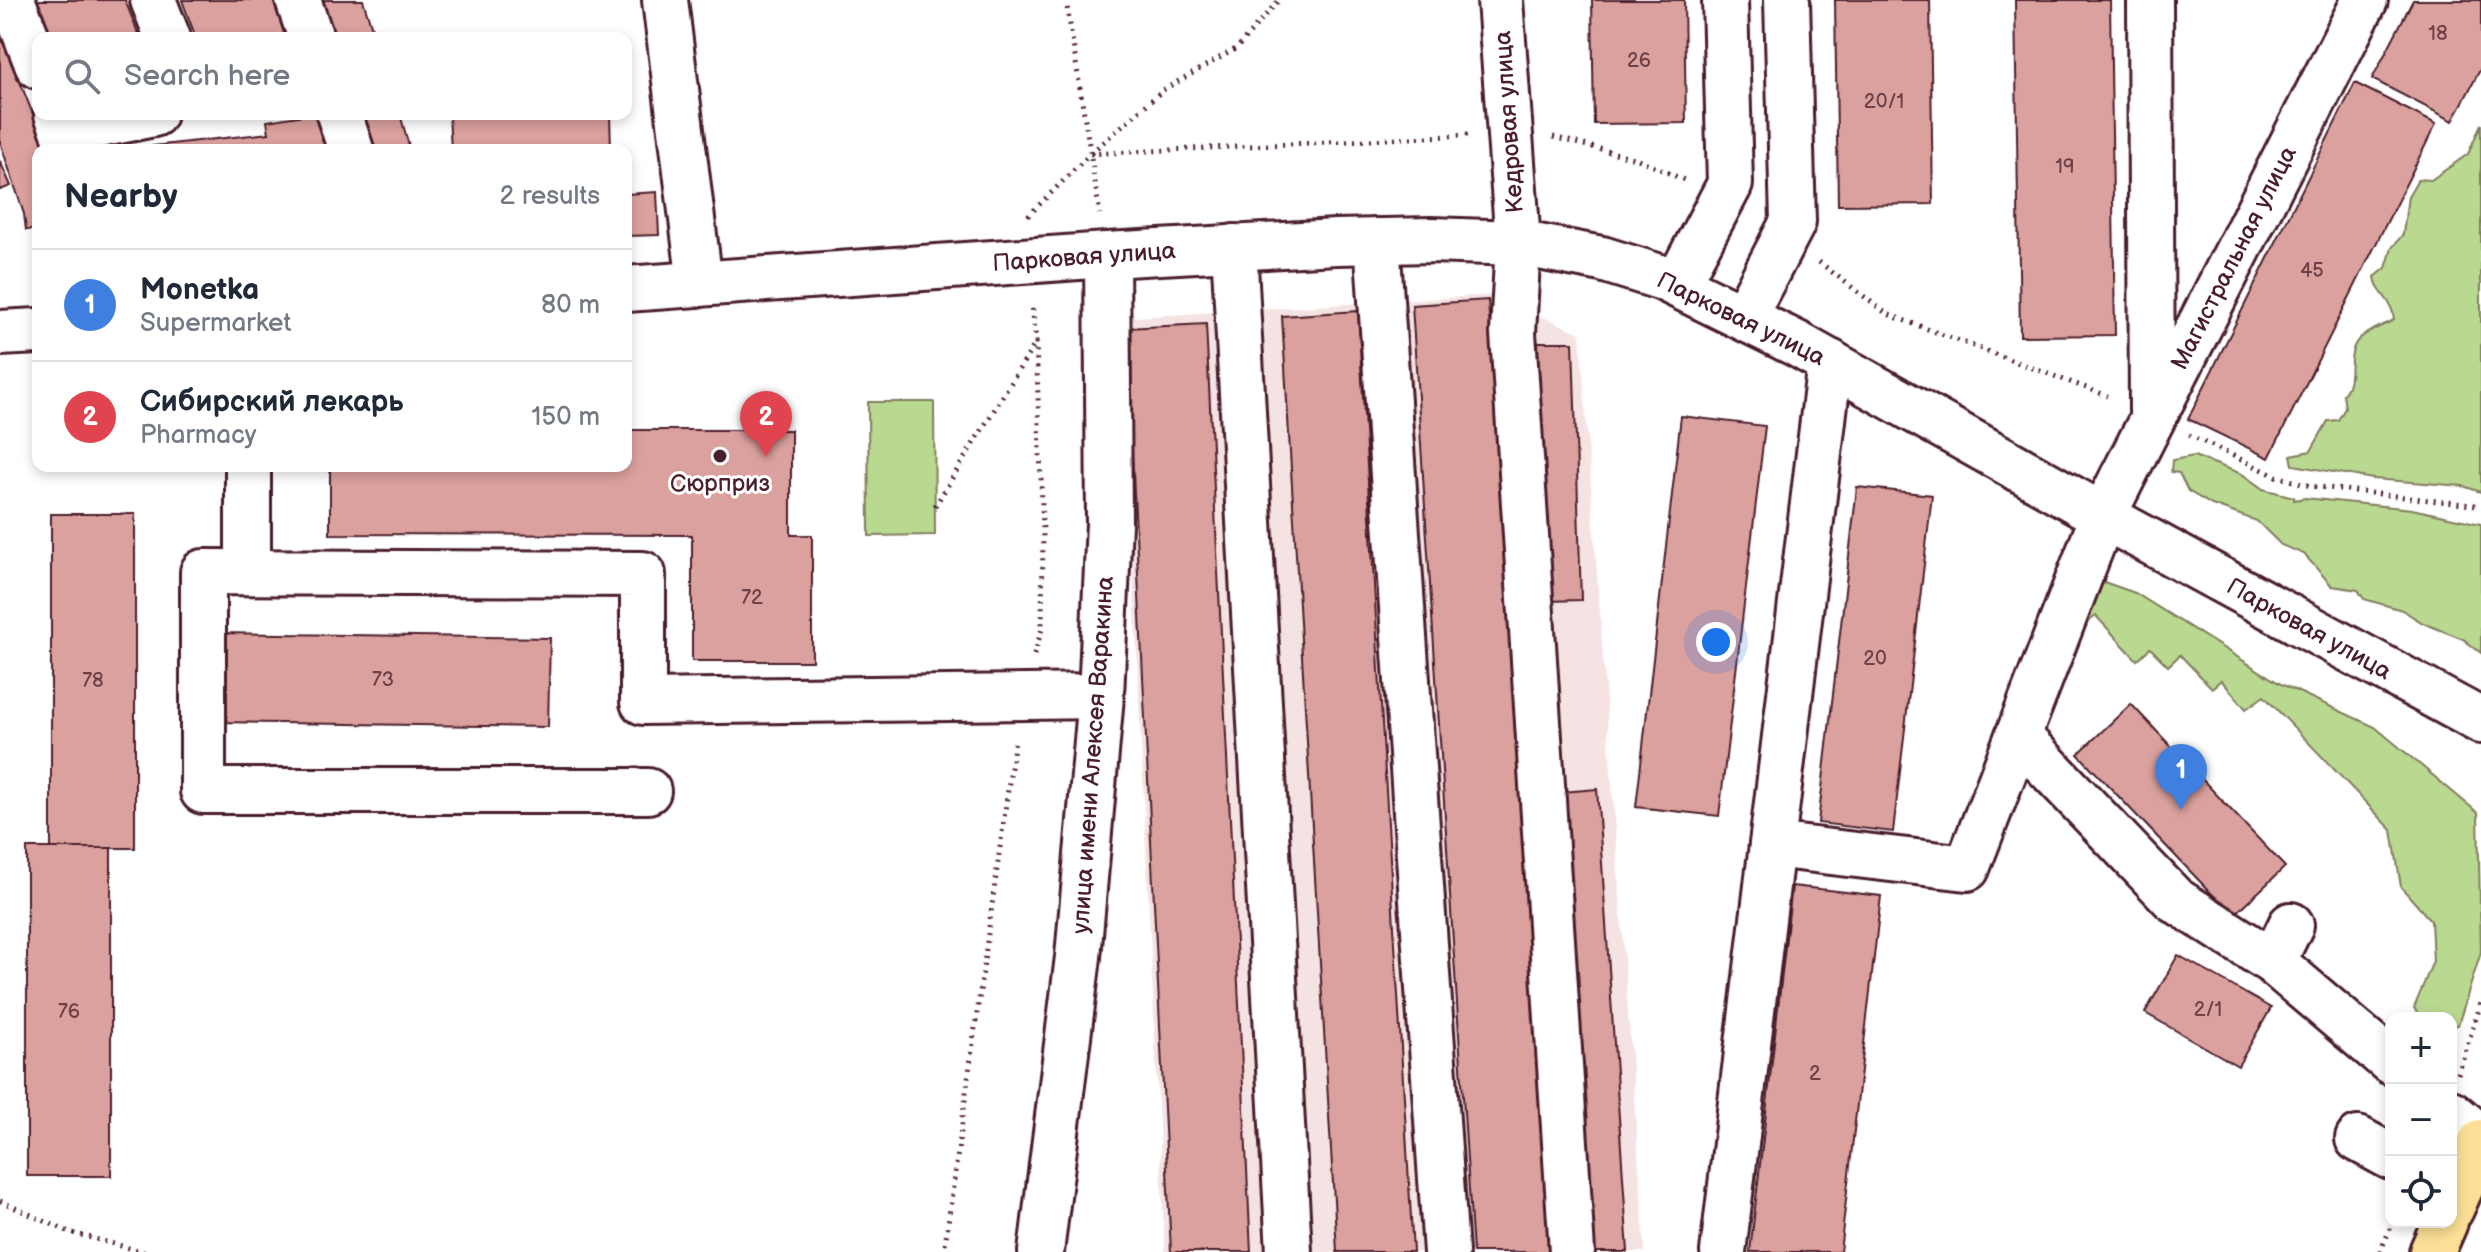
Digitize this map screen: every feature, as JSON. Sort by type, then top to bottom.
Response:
[{"type":"main road","points":[[2457,1191],[2481,1140]]},
{"type":"main road","points":[[2432,1252],[2442,1228]]},
{"type":"street","points":[[12,0],[32,51]]},
{"type":"street","points":[[153,0],[166,32]]},
{"type":"street","points":[[298,0],[309,32]]},
{"type":"street","points":[[665,0],[700,284]]},
{"type":"street","name":"Кедровая улица","points":[[1500,0],[1518,243],[1513,333],[1572,1252]]},
{"type":"street","points":[[1677,284],[1730,184],[1725,0]]},
{"type":"street","points":[[1744,316],[1793,222],[1787,0]]},
{"type":"street","points":[[2150,0],[2152,418]]},
{"type":"street","name":"Магистральная улица","points":[[1772,845],[1967,868],[2018,736],[2075,617],[2103,516],[2365,0]]},
{"type":"street","points":[[59,120],[64,132],[124,120]]},
{"type":"street","points":[[341,120],[349,144]]},
{"type":"street","points":[[1377,241],[1446,1252]]},
{"type":"street","name":"Парковая улица","points":[[632,289],[1107,255],[1377,241],[1518,243],[1602,259],[1677,284],[1744,316],[2481,721]]},
{"type":"street","points":[[1234,247],[1289,1252]]},
{"type":"street","name":"улица имени Алексея Варакина","points":[[1039,1250],[1078,957],[1101,696],[1109,523],[1107,255]]},
{"type":"street","points":[[0,333],[32,331]]},
{"type":"street","points":[[1723,1252],[1830,362]]},
{"type":"street","points":[[248,472],[248,572]]},
{"type":"street","points":[[648,791],[203,791],[203,572],[643,574],[643,702],[1101,696]]},
{"type":"street","points":[[2018,736],[2174,899],[2282,943],[2385,1055]]},
{"type":"street","points":[[2457,1100],[2481,1140]]},
{"type":"path","points":[[1066,0],[1107,255]]},
{"type":"path","points":[[1090,154],[1163,90],[1237,48],[1279,0]]},
{"type":"path","points":[[944,1252],[1021,697],[1042,629],[1043,532],[1032,303]]},
{"type":"path","points":[[935,506],[1036,342]]},
{"type":"path","points":[[2457,1085],[2481,1003]]},
{"type":"path","points":[[0,1201],[69,1232],[144,1252]]},
{"type":"path","points":[[2380,1252],[2390,1228]]},
{"type":"shaded area","points":[[1492,295],[1580,333],[1645,1252],[1165,1252],[1121,318]]},
{"type":"green space","points":[[2481,124],[2481,492],[2463,486],[2373,479],[2293,465],[2291,455],[2311,451],[2328,421],[2338,420],[2345,408],[2343,394],[2349,381],[2352,352],[2359,339],[2394,320],[2391,306],[2375,277],[2386,268],[2392,248],[2403,234],[2408,196],[2418,179],[2431,180],[2468,154]]},
{"type":"green space","points":[[868,402],[934,402],[935,535],[869,536]]},
{"type":"green space","points":[[2194,456],[2242,474],[2263,489],[2294,497],[2294,500],[2305,498],[2412,509],[2481,524],[2481,653],[2463,639],[2423,623],[2402,610],[2364,599],[2358,590],[2332,586],[2304,554],[2281,545],[2257,521],[2212,505],[2188,491],[2179,473],[2171,472],[2172,460]]},
{"type":"green space","points":[[2101,581],[2135,593],[2279,683],[2375,727],[2478,813],[2481,952],[2458,1025],[2457,1012],[2417,1012],[2414,1008],[2433,961],[2431,921],[2401,887],[2392,830],[2264,696],[2246,709],[2221,680],[2212,688],[2180,655],[2168,666],[2150,648],[2137,660],[2096,616],[2089,621],[2081,590]]},
{"type":"building","points":[[33,0],[125,0],[138,32],[46,32]]},
{"type":"building","points":[[182,0],[275,0],[288,32],[194,32]]},
{"type":"building","points":[[319,0],[363,0],[373,32],[330,32]]},
{"type":"building","points":[[1592,0],[1684,0],[1686,123],[1594,124]]},
{"type":"building","points":[[1835,0],[1930,0],[1933,204],[1838,205]]},
{"type":"building","points":[[2015,0],[2110,0],[2115,335],[2020,336]]},
{"type":"building","points":[[2413,0],[2481,0],[2481,68],[2453,121],[2372,79]]},
{"type":"building","points":[[0,31],[32,112],[32,120],[35,120],[45,144],[32,144],[32,230],[26,230],[24,214],[0,142]]},
{"type":"building","points":[[2355,83],[2436,124],[2269,458],[2188,419]]},
{"type":"building","points":[[321,120],[325,144],[171,144],[269,133],[267,121]]},
{"type":"building","points":[[359,120],[402,120],[408,144],[366,144]]},
{"type":"building","points":[[449,120],[610,120],[611,144],[451,144]]},
{"type":"building","points":[[0,161],[11,186],[0,190]]},
{"type":"building","points":[[657,192],[659,235],[632,236],[632,194]]},
{"type":"building","points":[[1488,300],[1550,1252],[1473,1252],[1412,305]]},
{"type":"building","points":[[1358,311],[1413,1252],[1337,1252],[1282,316]]},
{"type":"building","points":[[1206,324],[1251,1252],[1171,1252],[1126,328]]},
{"type":"building","points":[[1538,342],[1573,342],[1581,600],[1546,601]]},
{"type":"building","points":[[1681,416],[1765,426],[1719,816],[1636,807]]},
{"type":"building","points":[[632,430],[791,430],[791,535],[812,535],[812,661],[692,661],[692,535],[330,534],[330,472],[632,472]]},
{"type":"building","points":[[1857,487],[1932,495],[1893,832],[1818,823]]},
{"type":"building","points":[[51,514],[135,514],[135,848],[51,848]]},
{"type":"building","points":[[217,633],[550,638],[548,727],[216,722]]},
{"type":"building","points":[[2131,704],[2285,867],[2233,916],[2078,754]]},
{"type":"building","points":[[1597,789],[1628,1252],[1593,1252],[1562,792]]},
{"type":"building","points":[[27,848],[111,848],[111,1176],[27,1176]]},
{"type":"building","points":[[1792,886],[1881,896],[1840,1252],[1750,1252]]},
{"type":"building","points":[[2178,955],[2271,1008],[2238,1066],[2145,1013]]},
{"type":"place","name":"Сюрприз","points":[[720,456]]},
{"type":"place","name":"Сибирский лекарь","points":[[766,457]]},
{"type":"place","name":"Monetka","points":[[2181,810]]}]
